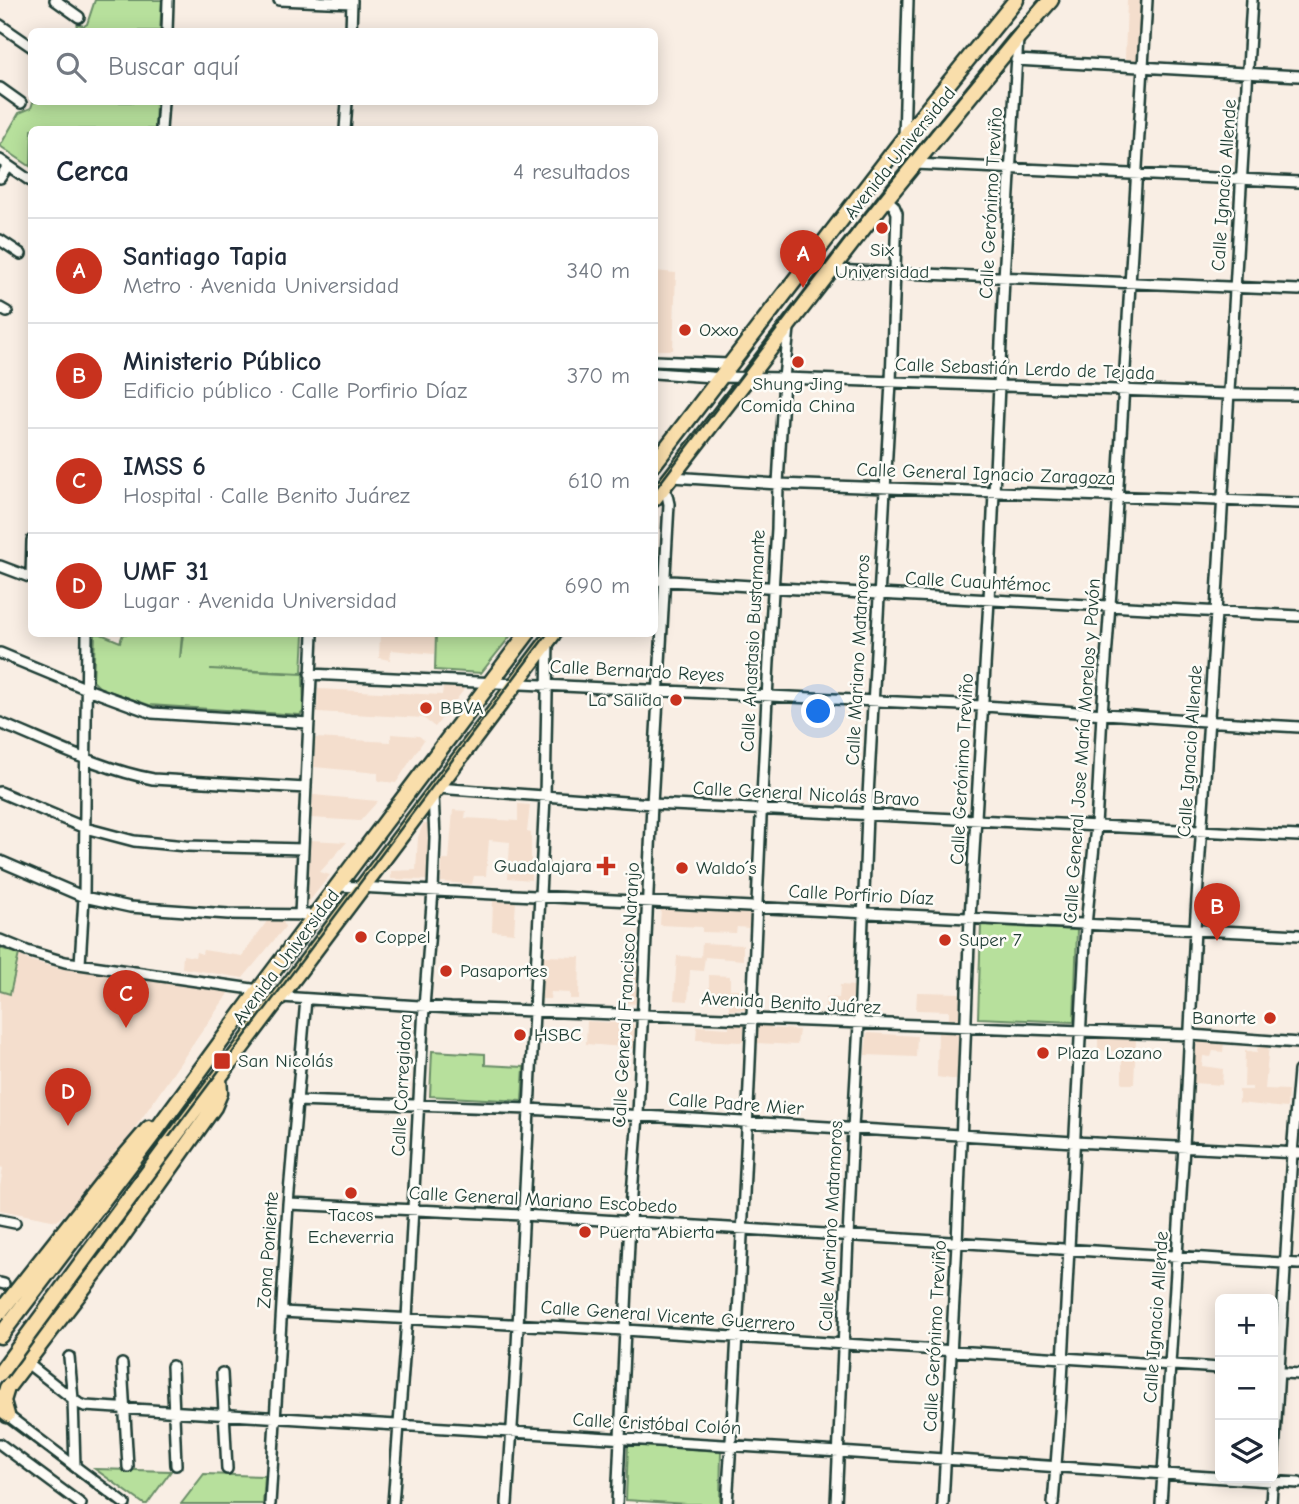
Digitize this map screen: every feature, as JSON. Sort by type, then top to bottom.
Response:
[{"type":"highway","name":"Avenida Universidad","points":[[658,459],[904,138],[1016,0]]},
{"type":"highway","name":"Avenida Universidad","points":[[658,495],[886,199],[1051,0]]},
{"type":"highway","name":"Avenida Universidad","points":[[0,1336],[525,637]]},
{"type":"highway","name":"Avenida Universidad","points":[[0,1373],[551,637]]},
{"type":"highway","points":[[4,1412],[5,1392],[111,1252],[214,1107],[219,1093],[219,1078]]},
{"type":"highway","points":[[0,1312],[135,1142],[172,1109]]},
{"type":"highway","points":[[0,1342],[17,1352],[37,1349]]},
{"type":"street","points":[[55,0],[79,17]]},
{"type":"street","points":[[167,28],[168,0]]},
{"type":"street","points":[[279,0],[352,1],[351,28]]},
{"type":"street","points":[[904,138],[908,0]]},
{"type":"street","name":"Calle General Jose María Morelos y Pavón","points":[[1053,1504],[1086,925],[1096,826],[1147,0]]},
{"type":"street","name":"Calle Ignacio Allende","points":[[1161,1504],[1185,1147],[1195,929],[1210,722],[1252,0]]},
{"type":"street","points":[[0,25],[28,44]]},
{"type":"street","name":"Calle Gerónimo Treviño","points":[[943,1504],[970,918],[1018,37]]},
{"type":"street","points":[[1016,60],[1299,76]]},
{"type":"street","points":[[0,88],[21,103]]},
{"type":"street","points":[[161,126],[163,105]]},
{"type":"street","points":[[345,126],[347,105]]},
{"type":"street","points":[[0,178],[4,163],[28,179]]},
{"type":"street","points":[[915,164],[1299,182]]},
{"type":"street","name":"Calle Mariano Matamoros","points":[[836,1504],[867,814],[891,382],[897,214],[894,206],[886,199]]},
{"type":"street","points":[[0,240],[21,254]]},
{"type":"street","points":[[831,271],[1299,290]]},
{"type":"street","name":"Calle Anastasio Bustamante","points":[[727,1504],[737,1338],[760,809],[789,326]]},
{"type":"street","points":[[658,360],[729,364]]},
{"type":"street","name":"Calle Sebastián Lerdo de Tejada","points":[[658,373],[1299,395]]},
{"type":"street","name":"Calle General Ignacio Zaragoza","points":[[672,477],[778,484],[1299,503]]},
{"type":"street","name":"Calle General Francisco Naranjo","points":[[617,1504],[658,689],[660,580],[669,504],[667,495],[658,495]]},
{"type":"street","points":[[0,566],[28,577]]},
{"type":"street","name":"Calle Cuauhtémoc","points":[[660,580],[1299,616]]},
{"type":"street","points":[[80,964],[84,897],[88,637]]},
{"type":"street","points":[[300,915],[313,637]]},
{"type":"street","points":[[507,1504],[535,1011],[551,637]]},
{"type":"street","points":[[0,653],[152,713],[309,723]]},
{"type":"street","name":"Calle Bernardo Reyes","points":[[310,674],[983,706],[1299,727]]},
{"type":"street","points":[[0,723],[134,775],[153,779],[306,788]]},
{"type":"street","name":"Calle General Nicolás Bravo","points":[[435,791],[1299,836]]},
{"type":"street","name":"Calle Corregidora","points":[[393,1504],[433,891],[435,791]]},
{"type":"street","points":[[0,792],[85,828],[118,838],[157,844],[303,849]]},
{"type":"street","points":[[0,861],[84,897],[130,906],[228,914],[316,915]]},
{"type":"street","name":"Calle Porfirio Díaz","points":[[338,886],[1299,935]]},
{"type":"street","points":[[0,940],[46,957],[80,964],[260,990]]},
{"type":"street","name":"Avenida Benito Juárez","points":[[281,997],[424,1007],[1191,1035],[1299,1043]]},
{"type":"street","name":"Zona Poniente","points":[[270,1504],[288,1204],[306,999]]},
{"type":"street","points":[[1278,1357],[1296,1153],[1299,1071]]},
{"type":"street","name":"Calle Padre Mier","points":[[296,1101],[530,1109],[1296,1153]]},
{"type":"street","name":"Calle General Mariano Escobedo","points":[[288,1204],[523,1215],[1299,1264]]},
{"type":"street","points":[[0,1220],[15,1223]]},
{"type":"street","name":"Calle General Vicente Guerrero","points":[[282,1312],[625,1330],[1215,1368]]},
{"type":"street","points":[[69,1357],[75,1467]]},
{"type":"street","name":"Calle Cristóbal Colón","points":[[27,1363],[85,1406],[1215,1477]]},
{"type":"street","points":[[122,1364],[128,1466]]},
{"type":"street","points":[[172,1366],[176,1465]]},
{"type":"street","points":[[222,1373],[226,1469]]},
{"type":"street","points":[[1278,1373],[1299,1374]]},
{"type":"street","points":[[4,1412],[124,1504]]},
{"type":"street","points":[[0,1444],[75,1502]]},
{"type":"street","name":"Calle Cristóbal Colón","points":[[1278,1481],[1299,1483]]},
{"type":"street","points":[[1272,1504],[1273,1483]]},
{"type":"shaded area","points":[[1127,0],[1142,0],[1139,60],[1125,59]]},
{"type":"shaded area","points":[[658,271],[676,273],[673,350],[658,350]]},
{"type":"shaded area","points":[[380,637],[436,637],[434,654],[391,650],[390,660],[379,658]]},
{"type":"shaded area","points":[[443,687],[463,688],[463,691],[435,727],[423,718],[317,712],[318,689],[442,695]]},
{"type":"shaded area","points":[[391,734],[419,736],[424,740],[396,783],[378,781],[378,773],[314,767],[315,738],[391,742]]},
{"type":"shaded area","points":[[313,795],[378,801],[360,821],[311,818]]},
{"type":"shaded area","points":[[518,804],[530,805],[527,832],[531,833],[531,880],[508,878],[510,842],[489,840],[486,876],[474,876],[472,884],[441,882],[442,860],[449,860],[453,810],[466,811],[465,818],[518,821]]},
{"type":"shaded area","points":[[423,824],[430,824],[427,880],[391,879],[391,871],[416,870],[418,837]]},
{"type":"shaded area","points":[[310,840],[347,842],[320,872],[330,875],[307,904]]},
{"type":"shaded area","points":[[493,900],[516,901],[514,933],[492,931]]},
{"type":"shaded area","points":[[704,907],[723,908],[723,912],[732,912],[732,908],[751,909],[749,928],[737,927],[736,933],[702,932],[702,927],[660,925],[661,908],[703,910]]},
{"type":"shaded area","points":[[270,917],[282,918],[285,927],[243,978],[182,968],[183,955],[195,957],[196,952],[202,954],[203,950],[242,956]]},
{"type":"shaded area","points":[[702,943],[743,945],[743,960],[705,957],[703,971],[690,970],[688,1001],[674,1000],[677,956],[701,957]]},
{"type":"shaded area","points":[[19,954],[28,960],[58,968],[230,991],[126,1141],[83,1196],[57,1221],[0,1210],[3,1168],[0,1167],[0,991],[10,993]]},
{"type":"shaded area","points":[[543,956],[580,957],[579,999],[570,999],[570,993],[551,992],[550,999],[542,999]]},
{"type":"shaded area","points":[[625,960],[639,961],[638,1004],[624,1003]]},
{"type":"shaded area","points":[[709,975],[730,976],[730,989],[746,989],[746,1010],[729,1010],[729,1002],[709,1001]]},
{"type":"shaded area","points":[[840,985],[855,986],[854,1014],[825,1011],[826,997],[839,998]]},
{"type":"shaded area","points":[[917,992],[962,993],[961,1021],[949,1020],[949,1011],[916,1010]]},
{"type":"shaded area","points":[[729,1020],[745,1021],[743,1042],[696,1040],[697,1026],[729,1028]]},
{"type":"shaded area","points":[[587,1021],[633,1024],[637,1027],[635,1048],[586,1044]]},
{"type":"shaded area","points":[[756,1023],[771,1023],[771,1028],[799,1030],[797,1045],[755,1043]]},
{"type":"shaded area","points":[[938,1031],[960,1032],[958,1080],[937,1077]]},
{"type":"shaded area","points":[[867,1033],[917,1036],[916,1057],[865,1055]]},
{"type":"shaded area","points":[[1098,1038],[1136,1039],[1134,1084],[1122,1084],[1122,1052],[1098,1050]]},
{"type":"shaded area","points":[[1197,1040],[1224,1041],[1223,1052],[1213,1051],[1211,1057],[1203,1056],[1202,1066],[1223,1069],[1222,1085],[1193,1083]]},
{"type":"shaded area","points":[[1258,1043],[1269,1044],[1265,1089],[1288,1090],[1287,1108],[1239,1103],[1239,1090],[1252,1090],[1252,1087],[1244,1087],[1245,1051],[1257,1052]]},
{"type":"green space","points":[[95,0],[162,0],[160,28],[75,28],[78,24],[87,24]]},
{"type":"green space","points":[[32,105],[156,105],[155,126],[28,126],[28,165],[0,146],[19,113]]},
{"type":"green space","points":[[95,637],[108,637],[120,642],[122,637],[182,637],[180,659],[183,637],[304,637],[302,673],[210,669],[303,674],[304,711],[300,715],[149,705],[100,688],[93,681]]},
{"type":"green space","points":[[436,637],[510,637],[481,673],[435,670]]},
{"type":"green space","points":[[981,925],[1077,930],[1074,1022],[978,1018]]},
{"type":"green space","points":[[0,948],[19,954],[10,994],[0,991]]},
{"type":"green space","points":[[432,1051],[485,1054],[485,1065],[524,1067],[522,1101],[430,1096]]},
{"type":"green space","points":[[628,1445],[721,1451],[720,1504],[626,1500]]},
{"type":"green space","points":[[95,1469],[171,1471],[147,1504],[144,1504]]},
{"type":"green space","points":[[204,1474],[265,1476],[263,1504],[181,1504]]},
{"type":"railway","points":[[658,486],[855,226],[1039,0]]},
{"type":"railway","points":[[0,1362],[545,637]]},
{"type":"railway","points":[[0,1418],[115,1504]]},
{"type":"place","name":"Six Universidad","points":[[882,228]]},
{"type":"place","name":"Santiago Tapia","points":[[803,288]]},
{"type":"place","name":"Oxxo","points":[[685,330]]},
{"type":"place","name":"Shung Jing Comida China","points":[[798,362]]},
{"type":"place","name":"La Salida","points":[[676,700]]},
{"type":"place","name":"BBVA","points":[[426,708]]},
{"type":"place","name":"Guadalajara","points":[[606,866]]},
{"type":"place","name":"Waldo´s","points":[[682,868]]},
{"type":"place","name":"Coppel","points":[[361,937]]},
{"type":"place","name":"Super 7","points":[[945,940]]},
{"type":"place","name":"Ministerio Público","points":[[1217,941]]},
{"type":"place","name":"Pasaportes","points":[[446,971]]},
{"type":"place","name":"Banorte","points":[[1270,1018]]},
{"type":"place","name":"IMSS 6","points":[[126,1028]]},
{"type":"place","name":"HSBC","points":[[520,1035]]},
{"type":"place","name":"Plaza Lozano","points":[[1043,1053]]},
{"type":"place","name":"San Nicolás","points":[[222,1061]]},
{"type":"place","name":"UMF 31","points":[[68,1126]]},
{"type":"place","name":"Tacos Echeverria","points":[[351,1193]]},
{"type":"place","name":"Puerta Abierta","points":[[585,1232]]}]
